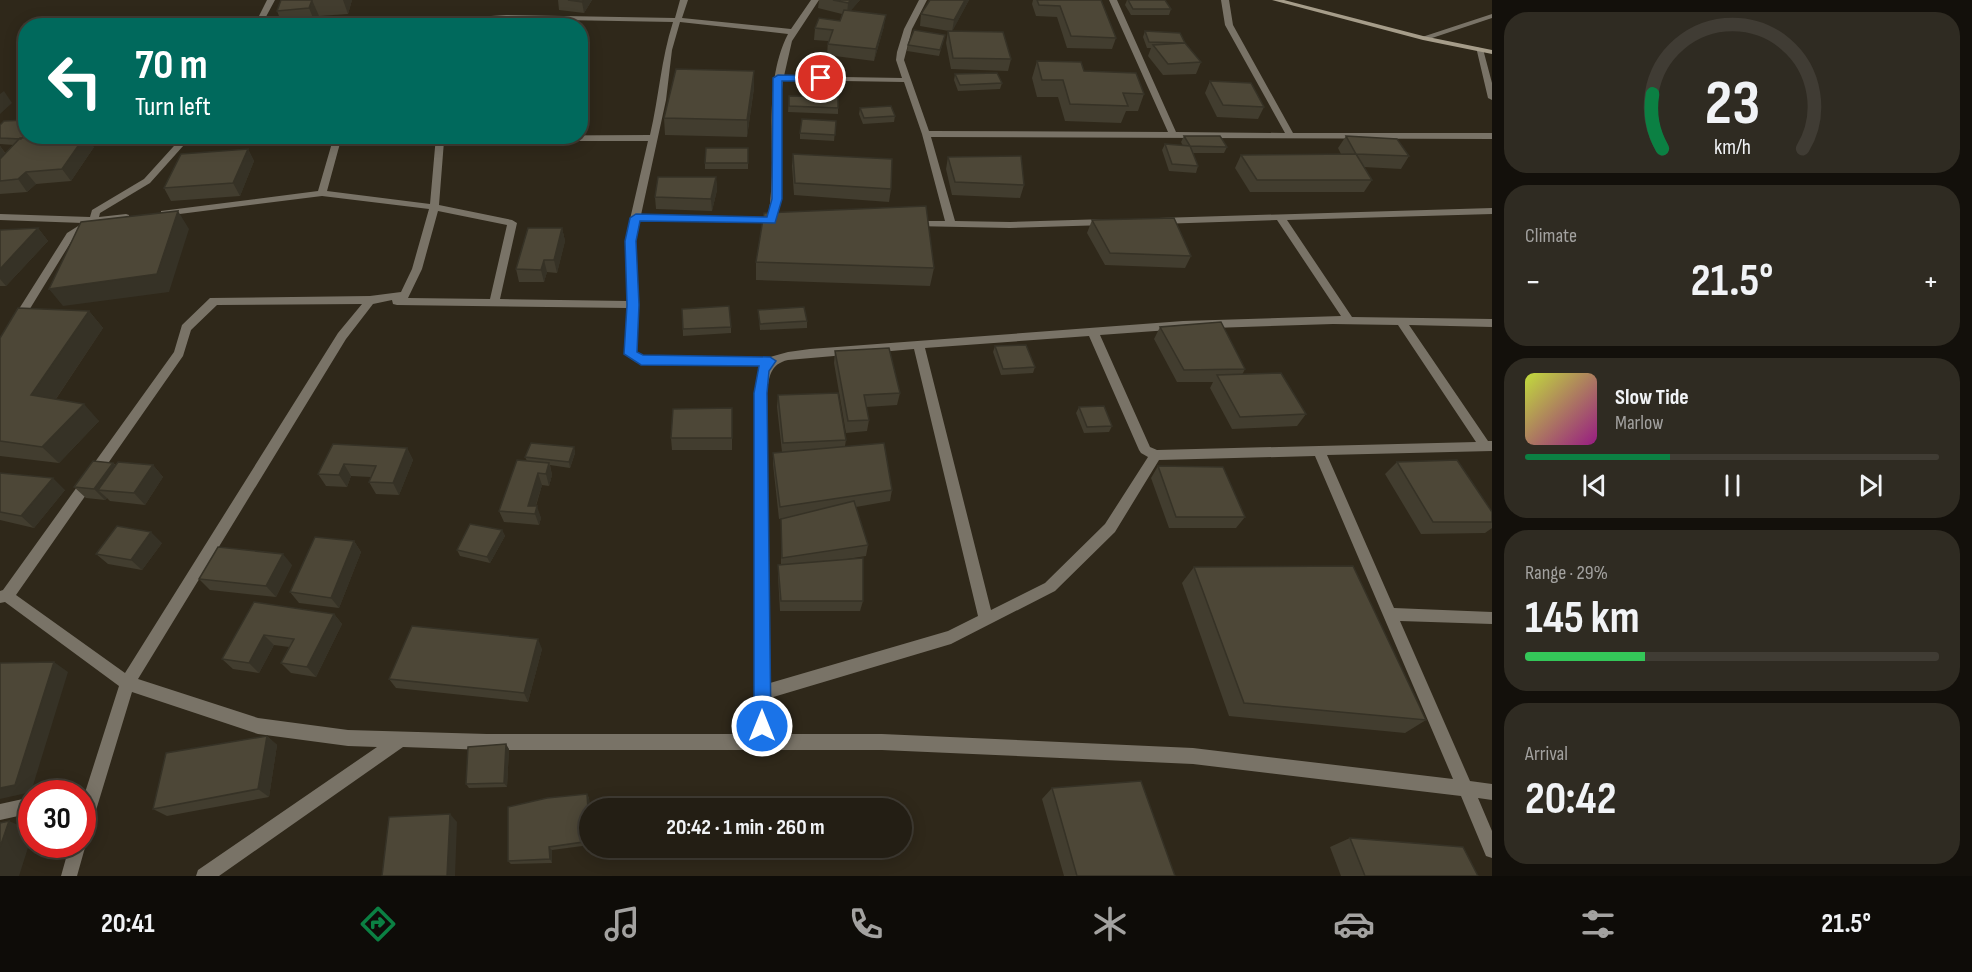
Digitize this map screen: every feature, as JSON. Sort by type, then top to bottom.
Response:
[{"type":"street","points":[[261,18],[271,0]]},
{"type":"street","points":[[684,0],[668,50],[662,100],[630,241],[633,305],[630,354],[641,360],[770,361],[784,356],[810,353],[1183,325],[1349,321],[1492,322]]},
{"type":"street","points":[[772,220],[777,199],[778,78],[786,45],[815,0]]},
{"type":"street","points":[[923,0],[914,14],[901,48],[900,60],[927,134],[951,224]]},
{"type":"street","points":[[1113,0],[1173,135]]},
{"type":"street","points":[[1225,0],[1229,25],[1291,136]]},
{"type":"street","points":[[1276,0],[1423,38],[1492,52]]},
{"type":"street","points":[[1423,38],[1492,16]]},
{"type":"street","points":[[492,18],[563,18]]},
{"type":"street","points":[[588,18],[678,20],[794,32]]},
{"type":"street","points":[[1479,49],[1492,98]]},
{"type":"street","points":[[778,78],[907,80]]},
{"type":"street","points":[[927,134],[1492,136]]},
{"type":"street","points":[[588,138],[653,138]]},
{"type":"street","points":[[94,220],[95,212],[147,181],[181,144]]},
{"type":"street","points":[[322,193],[336,144]]},
{"type":"street","points":[[93,780],[127,683],[342,336],[370,300],[405,296],[417,269],[434,207],[439,144]]},
{"type":"street","points":[[148,215],[322,193],[434,207],[512,223],[494,303]]},
{"type":"street","points":[[1145,221],[1492,211]]},
{"type":"street","points":[[0,217],[94,220],[137,216]]},
{"type":"street","points":[[636,218],[794,221]]},
{"type":"street","points":[[1280,218],[1349,321]]},
{"type":"street","points":[[0,348],[70,235],[94,220]]},
{"type":"street","points":[[899,223],[1010,225],[1122,222]]},
{"type":"street","points":[[633,305],[370,300],[214,301],[186,328],[179,353],[4,597],[127,683],[258,726],[348,738],[882,742],[1193,756],[1492,792]]},
{"type":"street","points":[[1401,321],[1489,446]]},
{"type":"street","points":[[1093,332],[1144,450],[1156,455],[1489,446]]},
{"type":"street","points":[[919,345],[986,619]]},
{"type":"street","points":[[763,742],[760,393],[763,370],[770,361]]},
{"type":"street","points":[[1319,450],[1492,850]]},
{"type":"street","points":[[762,693],[951,637],[1050,587],[1110,528],[1156,455]]},
{"type":"street","points":[[1390,614],[1492,618]]},
{"type":"street","points":[[204,876],[400,740]]},
{"type":"street","points":[[0,812],[18,808]]},
{"type":"street","points":[[69,876],[74,858]]},
{"type":"building","points":[[281,0],[312,0],[309,8],[277,11]]},
{"type":"building","points":[[833,0],[851,0],[848,3]]},
{"type":"building","points":[[930,0],[965,0],[954,20],[921,14]]},
{"type":"building","points":[[1037,0],[1101,0],[1116,38],[1071,36],[1060,6],[1039,5]]},
{"type":"building","points":[[1128,0],[1165,0],[1171,9],[1133,9]]},
{"type":"building","points":[[844,10],[886,15],[876,49],[828,44],[833,30],[815,28],[819,18],[840,21]]},
{"type":"building","points":[[914,30],[945,35],[940,50],[908,45]]},
{"type":"building","points":[[948,31],[1003,32],[1011,59],[953,58]]},
{"type":"building","points":[[1145,31],[1180,33],[1185,43],[1149,42]]},
{"type":"building","points":[[1185,43],[1201,62],[1168,64],[1153,45]]},
{"type":"building","points":[[1037,61],[1081,62],[1084,71],[1136,73],[1144,94],[1123,93],[1128,106],[1070,104],[1063,80],[1042,80]]},
{"type":"building","points":[[676,69],[754,71],[747,120],[664,118]]},
{"type":"building","points":[[997,73],[1002,83],[960,85],[955,74]]},
{"type":"building","points":[[1210,81],[1251,83],[1264,107],[1223,105]]},
{"type":"building","points":[[789,96],[838,97],[838,108],[789,106]]},
{"type":"building","points":[[891,106],[895,116],[864,118],[860,108]]},
{"type":"building","points":[[802,119],[836,121],[835,135],[800,133]]},
{"type":"building","points":[[18,120],[18,139],[0,138],[0,125],[4,121]]},
{"type":"building","points":[[1184,136],[1220,136],[1227,147],[1190,146]]},
{"type":"building","points":[[1346,136],[1397,139],[1409,156],[1356,154]]},
{"type":"building","points":[[18,140],[18,144],[79,144],[62,169],[26,172],[18,179],[0,181],[0,159]]},
{"type":"building","points":[[1165,144],[1190,146],[1198,166],[1172,164]]},
{"type":"building","points":[[706,148],[748,148],[748,163],[705,163]]},
{"type":"building","points":[[248,149],[233,183],[164,188],[181,154]]},
{"type":"building","points":[[793,154],[892,159],[891,189],[795,183]]},
{"type":"building","points":[[1356,154],[1372,180],[1257,180],[1241,155]]},
{"type":"building","points":[[1021,156],[1024,185],[955,182],[948,157]]},
{"type":"building","points":[[658,177],[716,177],[711,199],[655,197]]},
{"type":"building","points":[[926,206],[934,268],[756,262],[764,213]]},
{"type":"building","points":[[178,211],[157,274],[49,289],[81,222]]},
{"type":"building","points":[[1174,218],[1191,256],[1110,253],[1092,220]]},
{"type":"building","points":[[38,228],[0,269],[0,230]]},
{"type":"building","points":[[528,228],[562,228],[554,260],[544,260],[541,270],[516,269]]},
{"type":"building","points":[[729,306],[731,327],[683,329],[682,309]]},
{"type":"building","points":[[804,307],[807,321],[760,324],[758,310]]},
{"type":"building","points":[[18,308],[89,311],[31,395],[84,404],[42,447],[0,441],[0,338]]},
{"type":"building","points":[[1221,322],[1245,369],[1184,370],[1160,327]]},
{"type":"building","points":[[1026,345],[1035,367],[1003,369],[995,346]]},
{"type":"building","points":[[889,348],[900,393],[864,395],[869,420],[848,421],[835,351]]},
{"type":"building","points":[[1281,373],[1306,414],[1240,417],[1217,375]]},
{"type":"building","points":[[838,393],[846,440],[783,443],[778,395]]},
{"type":"building","points":[[1104,406],[1112,426],[1087,427],[1079,407]]},
{"type":"building","points":[[732,408],[732,438],[671,438],[673,409]]},
{"type":"building","points":[[531,443],[574,447],[569,462],[525,457]]},
{"type":"building","points":[[884,443],[892,490],[780,507],[773,453]]},
{"type":"building","points":[[333,444],[407,448],[393,483],[369,482],[376,466],[344,464],[339,475],[318,474]]},
{"type":"building","points":[[517,460],[549,463],[546,474],[538,473],[528,506],[537,506],[535,514],[499,511]]},
{"type":"building","points":[[1457,460],[1492,512],[1492,522],[1433,522],[1397,462]]},
{"type":"building","points":[[93,461],[113,463],[94,489],[74,487]]},
{"type":"building","points":[[118,462],[153,465],[134,493],[98,490]]},
{"type":"building","points":[[1158,466],[1223,467],[1245,517],[1176,517]]},
{"type":"building","points":[[0,473],[53,478],[21,516],[0,512]]},
{"type":"building","points":[[854,501],[868,545],[782,558],[781,519]]},
{"type":"building","points":[[470,524],[502,530],[487,557],[457,550]]},
{"type":"building","points":[[117,526],[151,532],[131,560],[96,554]]},
{"type":"building","points":[[315,537],[354,541],[331,598],[290,592]]},
{"type":"building","points":[[218,547],[283,554],[266,586],[199,579]]},
{"type":"building","points":[[863,558],[863,601],[781,601],[778,565]]},
{"type":"building","points":[[1353,566],[1426,720],[1244,703],[1194,567]]},
{"type":"building","points":[[254,602],[334,614],[307,667],[281,663],[294,639],[264,635],[249,663],[222,659]]},
{"type":"building","points":[[412,626],[538,639],[524,693],[389,679]]},
{"type":"building","points":[[54,662],[15,785],[0,788],[0,663]]},
{"type":"building","points":[[267,736],[258,789],[153,809],[166,753]]},
{"type":"building","points":[[506,744],[504,783],[466,784],[468,747]]},
{"type":"building","points":[[1141,781],[1175,876],[1077,876],[1052,788]]},
{"type":"building","points":[[587,794],[587,798],[579,798],[579,843],[549,847],[550,859],[508,861],[508,807],[547,798]]},
{"type":"building","points":[[450,814],[447,876],[382,876],[389,817]]},
{"type":"building","points":[[9,821],[0,847],[0,823]]},
{"type":"building","points":[[1350,838],[1463,847],[1478,876],[1365,876]]},
{"type":"route","points":[[762,726],[760,393],[763,370],[770,361],[641,360],[630,354],[633,305],[630,241],[636,218],[772,220],[777,199],[778,78],[821,78]]}]
